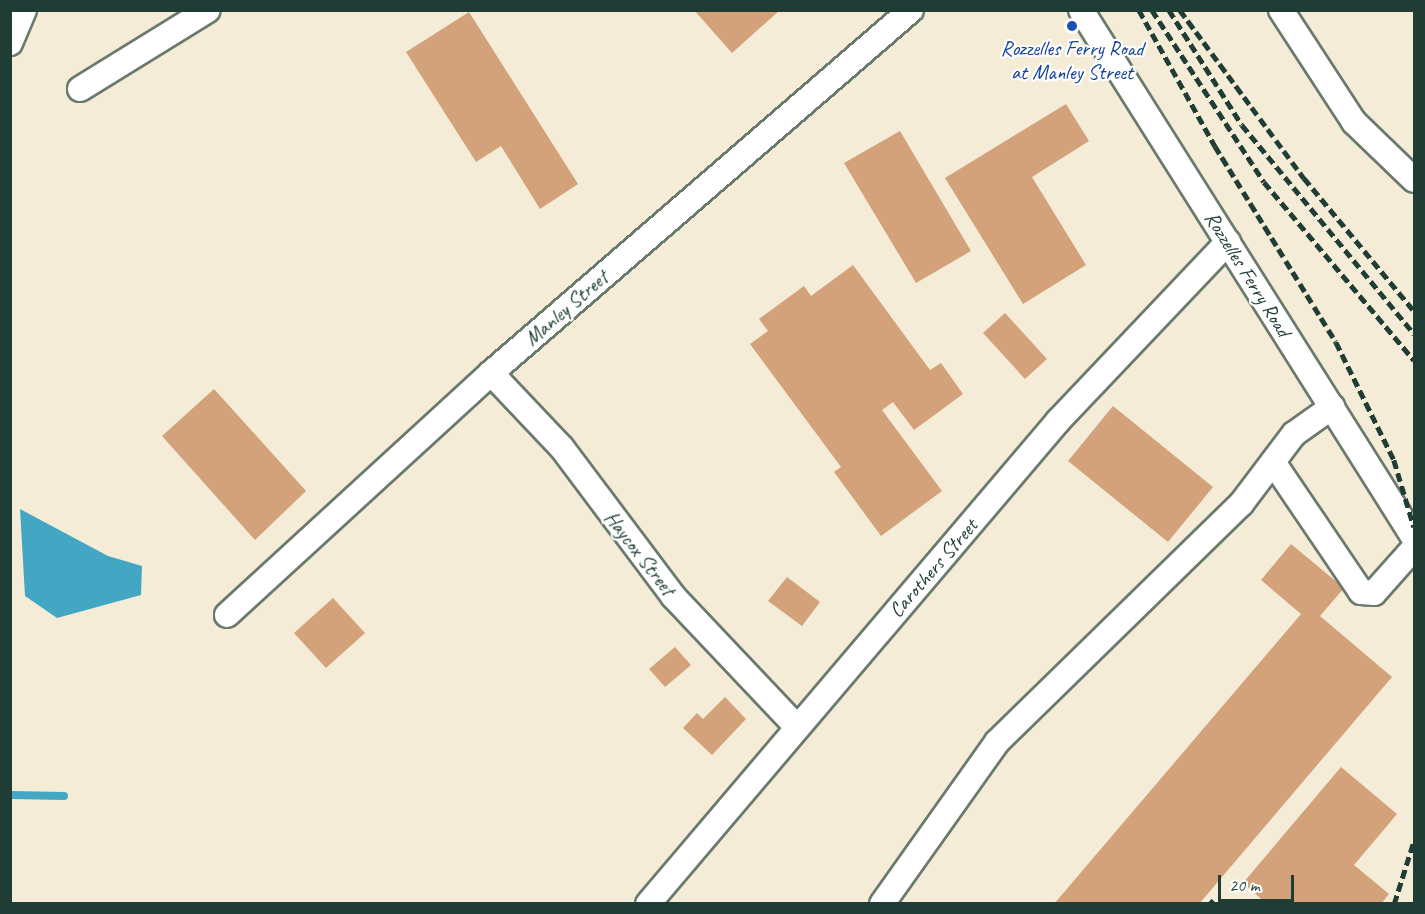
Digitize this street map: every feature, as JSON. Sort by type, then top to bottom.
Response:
[{"type":"street","points":[[10,44],[24,10]]},
{"type":"street","points":[[80,89],[208,10]]},
{"type":"street","name":"Manley Street","points":[[227,615],[491,373],[911,10]]},
{"type":"street","name":"Rozzelles Ferry Road","points":[[1081,10],[1414,538]]},
{"type":"street","points":[[1281,10],[1354,122],[1414,180]]},
{"type":"street","name":"Carothers Street","points":[[648,903],[796,726],[1058,421],[1228,242]]},
{"type":"street","name":"Haycox Street","points":[[491,373],[562,448],[673,596],[796,726]]},
{"type":"street","points":[[882,903],[997,742],[1241,504],[1294,434],[1332,407]]},
{"type":"street","points":[[1273,462],[1362,592],[1374,593],[1414,548]]},
{"type":"water","points":[[20,509],[108,556],[142,566],[141,595],[57,618],[25,596]]},
{"type":"building","points":[[694,10],[780,10],[732,53]]},
{"type":"building","points":[[469,12],[578,184],[540,209],[501,146],[476,162],[406,52]]},
{"type":"building","points":[[1066,104],[1089,141],[1032,177],[1086,265],[1023,304],[945,178]]},
{"type":"building","points":[[900,131],[971,251],[916,283],[844,163]]},
{"type":"building","points":[[853,265],[930,370],[941,363],[963,394],[914,430],[893,402],[882,410],[942,491],[881,536],[834,472],[841,467],[750,344],[768,331],[759,319],[804,286],[811,296]]},
{"type":"building","points":[[1005,313],[1047,359],[1025,379],[983,333]]},
{"type":"building","points":[[214,389],[306,491],[255,540],[162,436]]},
{"type":"building","points":[[1113,406],[1213,487],[1168,542],[1068,461]]},
{"type":"building","points":[[1291,544],[1344,588],[1320,616],[1392,677],[1199,904],[1054,904],[1301,614],[1261,580]]},
{"type":"building","points":[[787,577],[820,602],[802,626],[768,601]]},
{"type":"building","points":[[333,598],[365,633],[326,668],[294,633]]},
{"type":"building","points":[[675,647],[691,665],[665,687],[649,669]]},
{"type":"building","points":[[725,697],[746,719],[712,755],[683,728],[697,713],[703,719]]},
{"type":"building","points":[[1341,767],[1397,814],[1354,865],[1389,894],[1381,904],[1267,904],[1243,883]]},
{"type":"waterway","points":[[10,795],[64,796]]},
{"type":"railway","points":[[1139,10],[1215,146],[1336,342],[1394,460],[1414,527]]},
{"type":"railway","points":[[1152,10],[1264,182],[1414,360]]},
{"type":"railway","points":[[1169,10],[1242,125],[1414,334]]},
{"type":"railway","points":[[1180,10],[1304,178],[1414,311]]},
{"type":"railway","points":[[1394,904],[1414,840]]},
{"type":"railway","points":[[1210,900],[1214,904]]},
{"type":"place","name":"Rozzelles Ferry Road at Manley Street","points":[[1072,26]]}]
